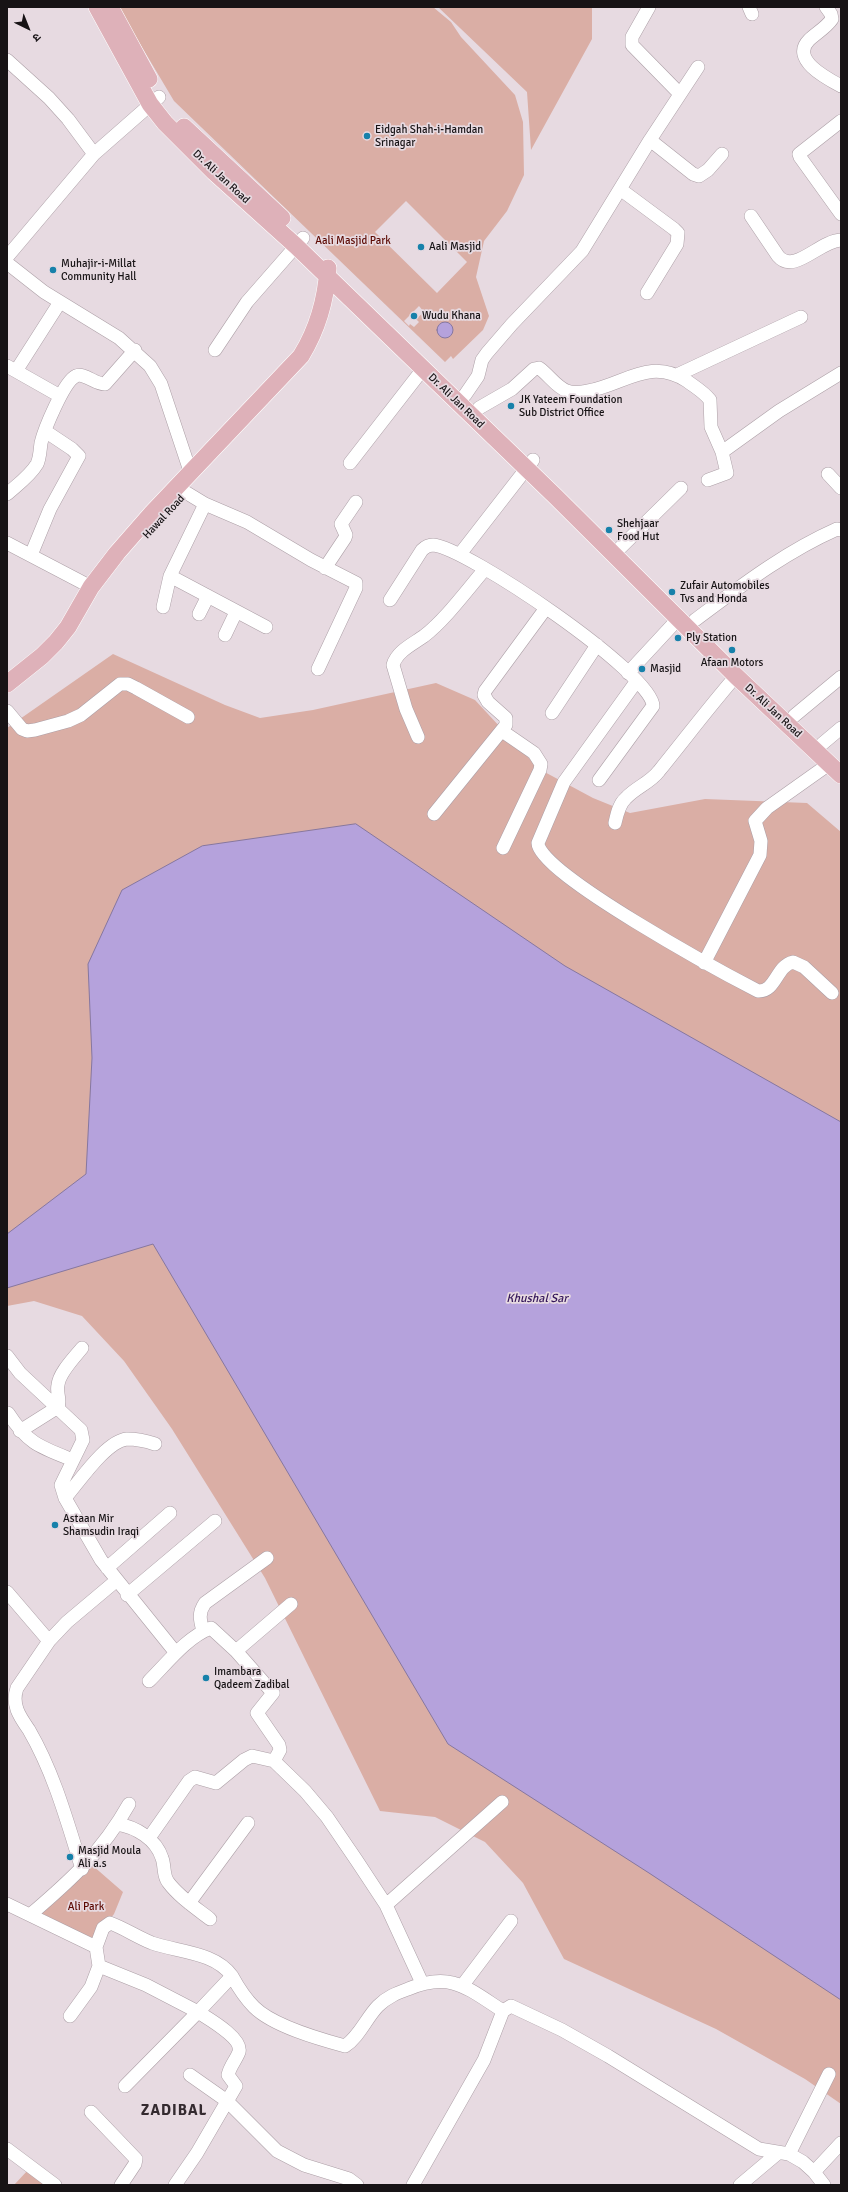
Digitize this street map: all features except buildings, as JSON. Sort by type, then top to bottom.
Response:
[{"type":"main road","name":"Dr. Ali Jan Road","points":[[96,7],[154,100]]},
{"type":"main road","name":"Dr. Ali Jan Road","points":[[110,7],[165,123],[200,158],[300,242],[385,325],[479,408],[529,464],[678,619],[736,676],[815,742],[835,762],[841,775]]},
{"type":"main road","name":"Hawal Road","points":[[7,695],[43,666],[68,642],[106,581],[181,491],[192,474],[289,372],[301,356],[312,337],[324,298],[328,269]]},
{"type":"main road","name":"Dr. Ali Jan Road","points":[[385,325],[423,369],[621,547],[794,716],[815,742]]},
{"type":"main road","name":"Hawal Road","points":[[7,684],[42,656],[56,642],[68,627],[91,587],[117,553],[308,364],[314,353],[312,337]]},
{"type":"street","points":[[649,7],[632,37],[632,45],[680,94]]},
{"type":"street","points":[[826,7],[832,19],[809,40],[803,47],[802,52],[805,59],[825,76],[841,86]]},
{"type":"street","points":[[7,60],[49,98],[68,119],[94,154]]},
{"type":"street","points":[[465,395],[478,376],[482,360],[487,353],[512,324],[582,251],[650,140],[698,67]]},
{"type":"street","points":[[7,257],[94,154],[154,100]]},
{"type":"street","points":[[841,121],[799,154],[841,214]]},
{"type":"street","points":[[650,140],[693,174],[699,176],[708,170],[722,154]]},
{"type":"street","points":[[620,189],[678,233],[677,244],[647,293]]},
{"type":"street","points":[[752,216],[778,256],[783,262],[789,264],[799,260],[827,242],[841,240]]},
{"type":"street","points":[[215,350],[247,302],[300,242]]},
{"type":"street","points":[[7,262],[60,302],[119,338],[135,350],[150,366],[161,384],[192,474]]},
{"type":"street","points":[[60,302],[12,368],[60,396]]},
{"type":"street","points":[[676,374],[801,317]]},
{"type":"street","points":[[7,494],[33,470],[38,462],[45,431],[60,396],[77,375],[100,384],[105,384],[135,350]]},
{"type":"street","points":[[479,408],[512,389],[534,369],[539,368],[556,384],[567,391],[578,393],[595,390],[647,371],[657,370],[676,374],[696,387],[710,400],[711,427],[722,452],[727,473],[708,480]]},
{"type":"street","points":[[350,463],[423,369]]},
{"type":"street","points":[[722,452],[779,411],[841,373]]},
{"type":"street","points":[[31,555],[50,509],[78,461],[79,456],[72,448],[45,431]]},
{"type":"street","points":[[460,554],[529,464]]},
{"type":"street","points":[[828,474],[841,488]]},
{"type":"street","points":[[621,547],[681,488]]},
{"type":"street","points":[[181,491],[205,504],[247,522],[325,568],[351,579],[356,583],[356,588],[318,669]]},
{"type":"street","points":[[325,568],[345,538],[346,535],[341,524],[356,502]]},
{"type":"street","points":[[163,607],[170,576],[205,504]]},
{"type":"street","points":[[695,620],[782,557],[837,529],[841,530]]},
{"type":"street","points":[[7,543],[91,587]]},
{"type":"street","points":[[390,600],[422,550],[428,546],[434,545],[460,554],[485,569],[546,608],[597,645],[632,677],[652,699],[654,706],[599,780]]},
{"type":"street","points":[[418,737],[406,709],[393,666],[394,661],[402,652],[433,628],[485,569]]},
{"type":"street","points":[[170,576],[266,627]]},
{"type":"street","points":[[199,614],[208,596]]},
{"type":"street","points":[[434,814],[502,731],[506,718],[488,702],[484,695],[485,691],[546,608]]},
{"type":"street","points":[[225,635],[236,612]]},
{"type":"street","points":[[678,619],[632,677],[564,782],[538,843],[538,848],[560,870],[601,900],[704,963],[758,991],[764,992],[769,988],[783,967],[793,962],[804,967],[832,993]]},
{"type":"street","points":[[552,713],[597,645]]},
{"type":"street","points":[[615,823],[621,805],[626,798],[647,784],[658,772],[686,734],[736,676]]},
{"type":"street","points":[[794,716],[841,677]]},
{"type":"street","points":[[7,710],[22,729],[27,731],[35,730],[68,721],[81,714],[120,684],[128,684],[188,717]]},
{"type":"street","points":[[815,742],[841,728]]},
{"type":"street","points":[[502,731],[534,753],[541,764],[540,770],[503,848]]},
{"type":"street","points":[[704,963],[760,855],[761,841],[755,821],[767,808],[835,762]]},
{"type":"street","points":[[20,1431],[58,1407],[60,1402],[57,1387],[59,1380],[82,1348]]},
{"type":"street","points":[[7,1356],[20,1373],[58,1407],[83,1434],[83,1440],[61,1485],[65,1498],[94,1549],[107,1568],[127,1595],[176,1653]]},
{"type":"street","points":[[8,1413],[20,1431],[41,1447],[73,1460]]},
{"type":"street","points":[[65,1498],[106,1450],[116,1443],[126,1439],[155,1444]]},
{"type":"street","points":[[107,1568],[170,1513]]},
{"type":"street","points":[[127,1595],[215,1521]]},
{"type":"street","points":[[203,1631],[200,1611],[205,1604],[267,1558]]},
{"type":"street","points":[[82,1869],[45,1758],[17,1710],[14,1697],[17,1688],[49,1641],[67,1622],[117,1580]]},
{"type":"street","points":[[7,1592],[49,1641]]},
{"type":"street","points":[[236,1651],[292,1604]]},
{"type":"street","points":[[150,1680],[176,1653],[203,1631],[211,1628],[236,1651],[273,1693],[256,1713],[279,1745],[280,1750],[274,1761]]},
{"type":"street","points":[[149,1838],[189,1781],[195,1777],[216,1783],[244,1760],[252,1756],[274,1761],[305,1791],[327,1817],[386,1905],[422,1983]]},
{"type":"street","points":[[386,1905],[502,1802]]},
{"type":"street","points":[[30,1914],[82,1869],[102,1846],[129,1804]]},
{"type":"street","points":[[117,1824],[126,1826],[149,1838],[157,1848],[162,1859],[166,1880],[189,1903],[210,1919]]},
{"type":"street","points":[[189,1903],[248,1824]]},
{"type":"street","points":[[7,1904],[96,1947]]},
{"type":"street","points":[[462,1986],[511,1921]]},
{"type":"street","points":[[70,2016],[91,1988],[99,1966],[96,1947],[103,1928],[110,1923],[150,1942],[213,1960],[226,1968],[255,2008],[270,2018],[286,2026],[345,2046],[378,2006],[388,1998],[422,1983],[442,1980],[462,1986],[503,2011]]},
{"type":"street","points":[[99,1966],[146,1985],[198,2012],[220,2027],[238,2044],[239,2051],[228,2075],[236,2086],[197,2153],[175,2185]]},
{"type":"street","points":[[125,2086],[232,1976]]},
{"type":"street","points":[[413,2185],[484,2060],[503,2011],[511,2006],[562,2030],[664,2089],[759,2149],[784,2153],[803,2162],[814,2172],[824,2185]]},
{"type":"street","points":[[740,2185],[784,2153],[829,2074]]},
{"type":"street","points":[[190,2075],[227,2101],[277,2151],[304,2165],[348,2179],[357,2185]]},
{"type":"street","points":[[91,2112],[136,2159],[135,2164],[121,2185]]},
{"type":"street","points":[[814,2172],[841,2143]]},
{"type":"street","points":[[7,2149],[55,2185]]},
{"type":"green space","name":"Eidgah Shah-i-Hamdan Srinagar","points":[[118,7],[433,7],[451,22],[461,37],[515,95],[523,122],[524,175],[507,211],[484,241],[476,277],[489,316],[483,330],[453,359],[451,356],[445,362],[174,101]],"holes":[[[406,201],[467,262],[437,293],[375,232]],[[419,306],[424,312],[416,319],[419,322],[414,327],[410,324],[409,326],[404,321]]]},
{"type":"green space","points":[[438,7],[592,7],[592,39],[531,150],[527,92]]},
{"type":"green space","name":"Khushal Sar","points":[[113,654],[225,705],[260,718],[313,710],[436,683],[475,700],[539,769],[593,798],[630,813],[705,799],[807,803],[841,832],[841,2104],[805,2079],[716,2029],[564,1959],[523,1883],[485,1842],[435,1817],[380,1811],[265,1578],[172,1429],[124,1361],[82,1316],[34,1301],[7,1306],[7,728]]},
{"type":"green space","name":"Ali Park","points":[[92,1865],[123,1892],[114,1914],[93,1940],[41,1913]]},
{"type":"green space","points":[[28,2170],[46,2183],[44,2185],[14,2185]]},
{"type":"water","points":[[445,322],[452,327],[453,330],[448,337],[445,338],[438,333],[437,330],[442,323]]},
{"type":"water","name":"Khushal Sar","points":[[356,824],[565,966],[841,1122],[841,2000],[649,1873],[448,1744],[153,1244],[7,1288],[7,1234],[86,1174],[92,1058],[88,964],[122,890],[202,846]]},
{"type":"place","name":"Eidgah Shah-i-Hamdan Srinagar","points":[[367,136]]},
{"type":"place","name":"Aali Masjid","points":[[421,247]]},
{"type":"place","name":"Muhajir-i-Millat Community Hall","points":[[53,270]]},
{"type":"place","name":"Wudu Khana","points":[[414,316]]},
{"type":"place","name":"JK Yateem Foundation Sub District Office","points":[[511,406]]},
{"type":"place","name":"Shehjaar Food Hut","points":[[609,530]]},
{"type":"place","name":"Zufair Automobiles Tvs and Honda","points":[[672,592]]},
{"type":"place","name":"Ply Station","points":[[678,638]]},
{"type":"place","name":"Afaan Motors","points":[[732,650]]},
{"type":"place","name":"Masjid","points":[[642,669]]},
{"type":"place","name":"Astaan Mir Shamsudin Iraqi","points":[[55,1525]]},
{"type":"place","name":"Imambara Qadeem Zadibal","points":[[206,1678]]},
{"type":"place","name":"Masjid Moula Ali a.s","points":[[70,1857]]},
{"type":"district","name":"ZADIBAL","points":[[174,2111]]},
{"type":"park label","name":"Aali Masjid Park","points":[[353,241]]}]
